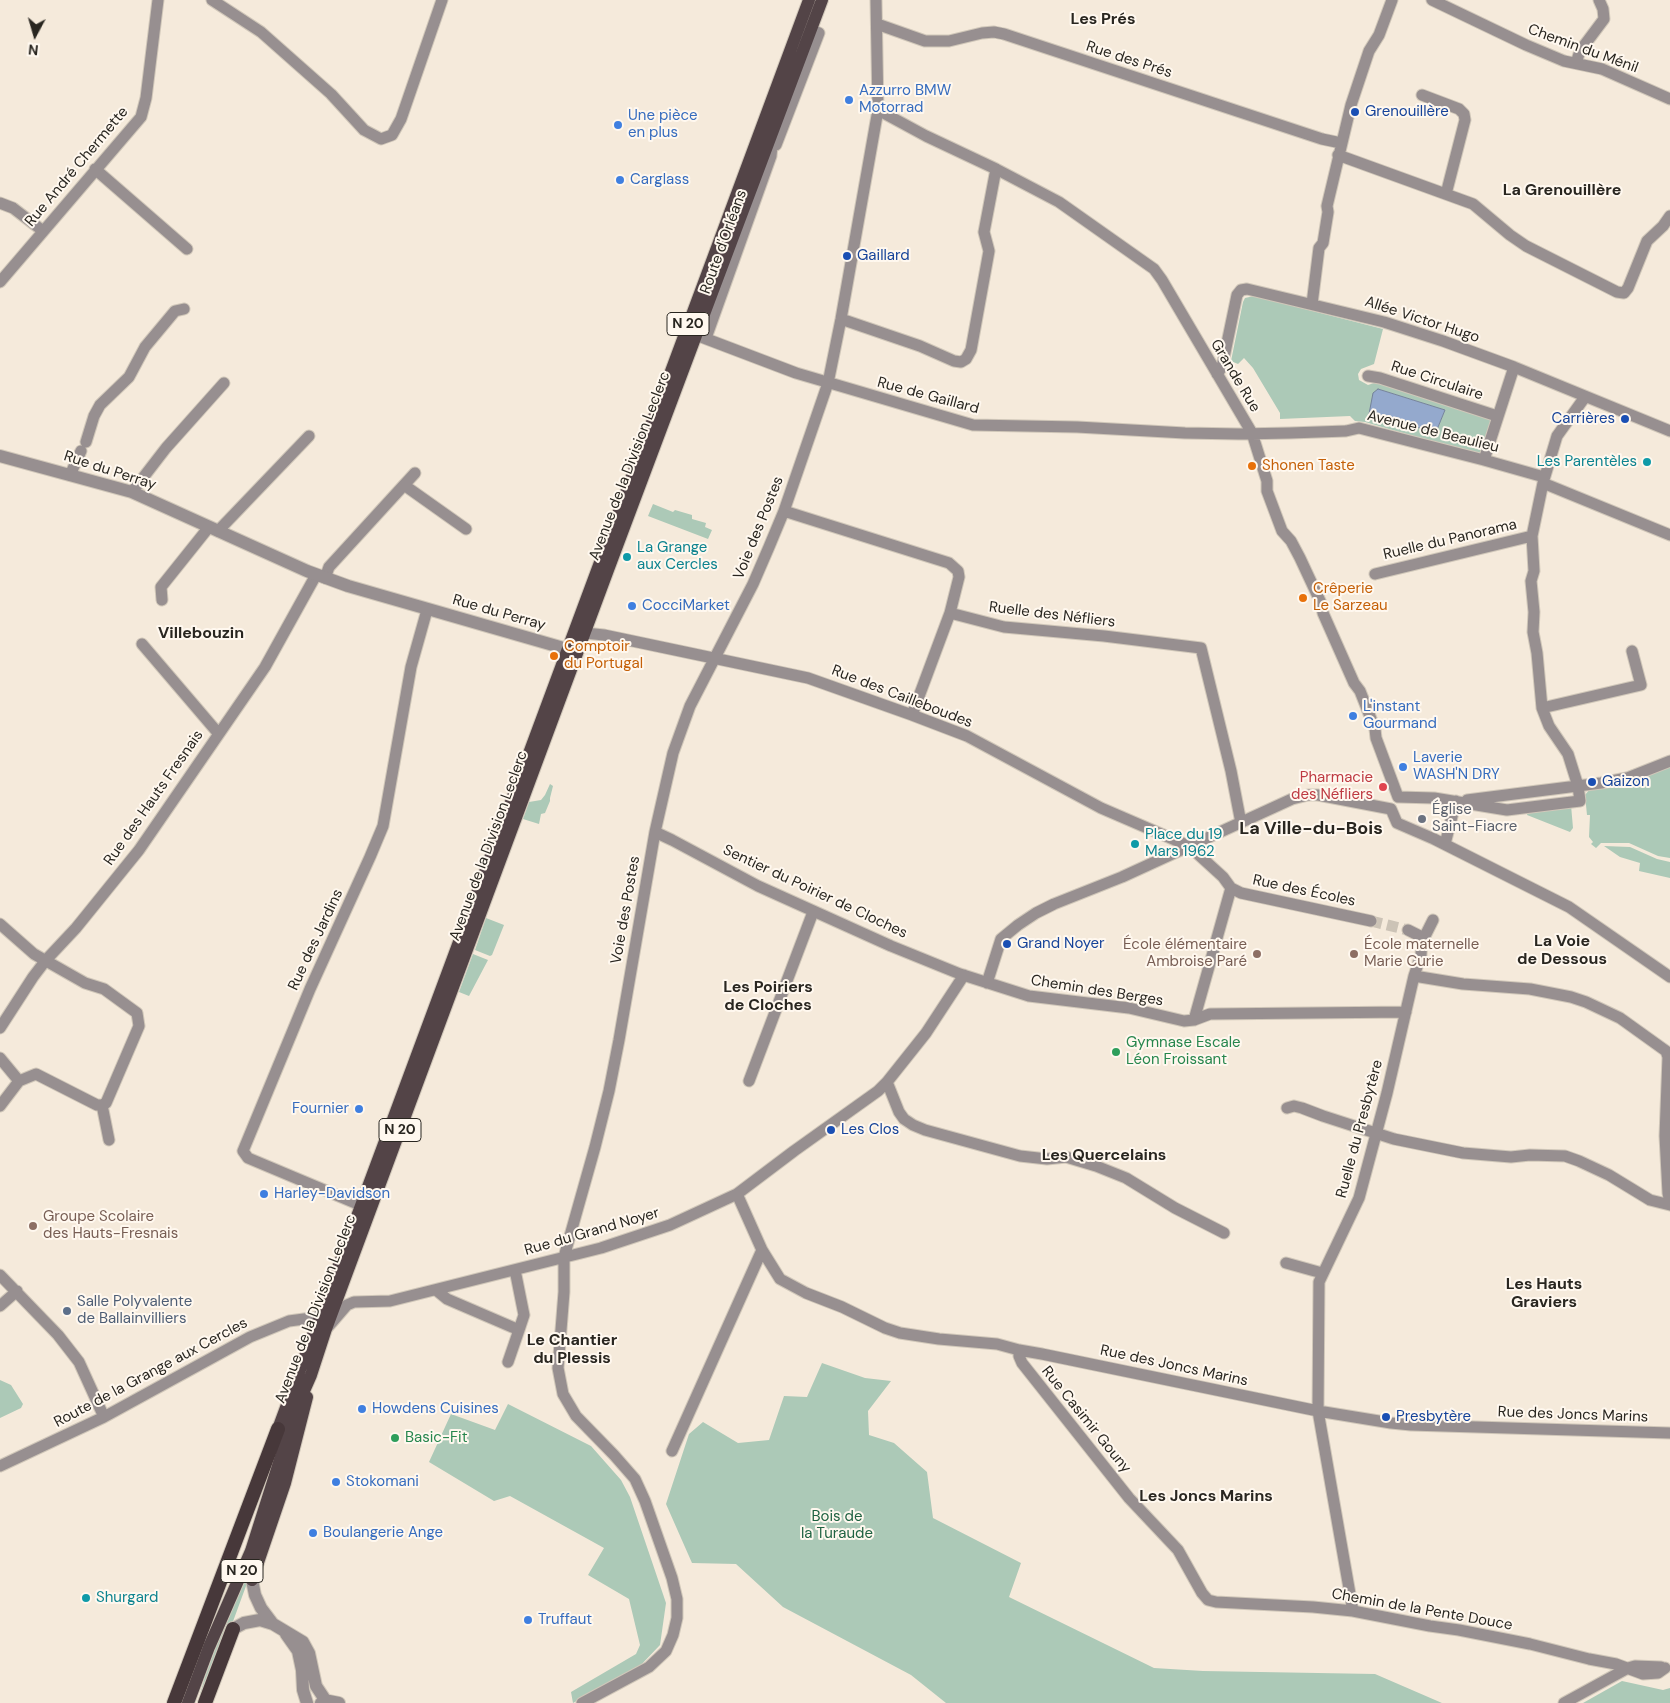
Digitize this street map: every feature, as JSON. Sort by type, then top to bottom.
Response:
[{"type":"highway","name":"Avenue de la Division Leclerc","points":[[174,1703],[278,1429]]},
{"type":"highway","points":[[205,1703],[233,1629]]},
{"type":"main road","name":"Avenue de la Division Leclerc","points":[[278,1429],[809,0]]},
{"type":"main road","name":"Avenue de la Division Leclerc","points":[[188,1703],[209,1647],[251,1551],[296,1409],[311,1375],[326,1329],[585,633],[701,337],[822,0]]},
{"type":"main road","points":[[252,1580],[285,1483],[304,1411],[311,1375]]},
{"type":"street","name":"Rue André Chermette","points":[[0,282],[140,117],[146,98],[158,0]]},
{"type":"street","points":[[212,0],[261,32],[331,94],[364,130],[381,139],[392,135],[401,119],[442,0]]},
{"type":"street","name":"Voie des Postes","points":[[582,1703],[649,1667],[666,1651],[673,1636],[677,1618],[677,1599],[672,1578],[645,1501],[635,1480],[614,1455],[576,1416],[563,1394],[558,1368],[564,1292],[564,1257],[595,1148],[620,1040],[655,832],[664,788],[680,729],[753,584],[784,511],[828,383],[878,110],[876,0]]},
{"type":"street","points":[[1312,304],[1319,248],[1323,243],[1328,212],[1327,206],[1351,105],[1369,51],[1379,35],[1392,0]]},
{"type":"street","name":"Chemin du Ménil","points":[[1432,0],[1564,61],[1602,69],[1670,100]]},
{"type":"street","points":[[1576,64],[1580,51],[1604,20],[1603,9],[1599,0]]},
{"type":"street","name":"Rue des Prés","points":[[877,24],[925,41],[949,41],[982,33],[994,32],[1004,34],[1322,139],[1341,143]]},
{"type":"street","name":"Route d'Orléans","points":[[701,337],[819,33],[811,30]]},
{"type":"street","points":[[1422,95],[1460,109],[1464,114],[1465,120],[1446,194]]},
{"type":"street","name":"Grande Rue","points":[[878,110],[1059,202],[1154,269],[1252,433],[1267,481],[1267,491],[1282,531],[1291,541],[1301,561],[1354,683],[1360,691],[1398,797]]},
{"type":"street","name":"Route d'Orléans","points":[[771,156],[774,132]]},
{"type":"street","points":[[1338,155],[1473,204],[1526,246],[1617,292],[1624,293],[1628,288],[1648,241],[1670,216]]},
{"type":"street","points":[[95,169],[187,249]]},
{"type":"street","points":[[841,319],[920,346],[954,361],[961,362],[966,358],[971,350],[989,251],[984,232],[996,169]]},
{"type":"street","points":[[0,203],[13,208],[43,231]]},
{"type":"street","name":"Allée Victor Hugo","points":[[1217,374],[1222,367],[1237,295],[1241,290],[1247,289],[1384,322],[1514,367],[1670,431]]},
{"type":"street","points":[[70,475],[84,447],[94,416],[100,405],[129,377],[144,347],[175,312],[184,309]]},
{"type":"street","name":"Rue de Gaillard","points":[[701,337],[796,373],[972,425],[1077,427],[1184,433],[1252,433]]},
{"type":"street","points":[[1484,460],[1514,367]]},
{"type":"street","name":"Rue Circulaire","points":[[1368,376],[1380,378],[1497,416]]},
{"type":"street","points":[[132,492],[166,448],[224,383]]},
{"type":"street","points":[[1391,809],[1398,797],[1456,801],[1507,810],[1580,801],[1578,786],[1568,754],[1549,726],[1542,708],[1537,652],[1533,632],[1534,612],[1531,581],[1534,571],[1532,536],[1544,480],[1557,436],[1585,397]]},
{"type":"street","name":"Avenue de Beaulieu","points":[[1252,433],[1327,432],[1358,428],[1484,460],[1544,480],[1670,535]]},
{"type":"street","points":[[162,600],[161,587],[213,529],[309,436]]},
{"type":"street","name":"Rue du Perray","points":[[0,456],[132,492],[316,575],[364,592],[567,649]]},
{"type":"street","name":"Rue des Hauts Fresnais","points":[[0,1028],[46,960],[139,850],[265,667],[316,575],[329,567],[415,473]]},
{"type":"street","points":[[404,485],[466,529]]},
{"type":"street","points":[[784,511],[949,563],[958,570],[959,577],[950,614],[912,715]]},
{"type":"street","name":"Ruelle du Panorama","points":[[1375,574],[1532,536]]},
{"type":"street","name":"Rue des Jardins","points":[[360,1205],[248,1158],[242,1151],[310,989],[383,826],[411,667],[428,610]]},
{"type":"street","name":"Ruelle des Néfliers","points":[[950,614],[1004,626],[1202,648],[1231,770],[1241,823]]},
{"type":"street","points":[[567,649],[585,633]]},
{"type":"street","name":"Rue des Cailleboudes","points":[[585,633],[604,635],[808,678],[967,736],[1101,808],[1189,846]]},
{"type":"street","points":[[142,644],[218,733]]},
{"type":"street","points":[[1542,708],[1641,685],[1632,651]]},
{"type":"street","points":[[1456,801],[1627,778],[1670,761]]},
{"type":"street","points":[[986,983],[999,944],[1008,932],[1036,913],[1054,904],[1100,887],[1292,799],[1308,795],[1334,797],[1391,809]]},
{"type":"street","points":[[1445,844],[1456,801]]},
{"type":"street","points":[[1391,809],[1397,823],[1445,844],[1569,907],[1670,977]]},
{"type":"street","name":"Sentier du Poirier de Cloches","points":[[655,832],[758,886],[814,912],[964,975]]},
{"type":"street","points":[[1173,838],[1173,853]]},
{"type":"street","name":"Rue des Écoles","points":[[1189,846],[1223,877],[1232,888],[1242,893],[1371,921]]},
{"type":"street","points":[[1194,1020],[1232,888]]},
{"type":"street","points":[[750,1081],[814,912]]},
{"type":"street","name":"Ruelle du Presbytère","points":[[1353,1611],[1318,1411],[1319,1282],[1359,1198],[1414,976],[1421,955],[1422,937],[1426,934],[1433,920]]},
{"type":"street","points":[[0,924],[34,954],[85,983],[104,989],[137,1013],[139,1026],[106,1103],[96,1105],[36,1074],[19,1081],[0,1106]]},
{"type":"street","points":[[1408,930],[1422,937]]},
{"type":"street","name":"Rue du Grand Noyer","points":[[326,1329],[347,1305],[354,1302],[390,1301],[633,1238],[670,1225],[737,1194],[887,1082],[926,1033],[964,975]]},
{"type":"street","name":"Chemin des Berges","points":[[964,975],[1029,996],[1129,1008],[1184,1021],[1194,1020],[1210,1014],[1406,1012]]},
{"type":"street","points":[[1287,1108],[1294,1106],[1302,1108],[1376,1133],[1463,1153],[1511,1157],[1544,1154],[1565,1156],[1609,1175],[1650,1200],[1670,1203],[1665,1136],[1668,1057],[1666,1051],[1620,1018],[1586,1002],[1570,997],[1530,989],[1463,984],[1414,976]]},
{"type":"street","points":[[0,1058],[19,1081]]},
{"type":"street","points":[[887,1082],[899,1112],[904,1119],[925,1130],[1020,1156],[1046,1159],[1066,1157],[1096,1166],[1126,1178],[1175,1208],[1224,1233]]},
{"type":"street","points":[[102,1104],[109,1140]]},
{"type":"street","name":"Rue des Joncs Marins","points":[[737,1194],[762,1250],[780,1279],[806,1293],[842,1307],[885,1328],[919,1337],[988,1343],[1318,1411],[1411,1425],[1670,1433]]},
{"type":"street","points":[[672,1451],[762,1250]]},
{"type":"street","points":[[1286,1263],[1322,1273]]},
{"type":"street","points":[[508,1362],[524,1315],[515,1270]]},
{"type":"street","points":[[0,1275],[58,1335],[79,1362],[104,1417]]},
{"type":"street","points":[[436,1290],[447,1299],[519,1330]]},
{"type":"street","points":[[0,1306],[17,1291]]},
{"type":"street","name":"Route de la Grange aux Cercles","points":[[0,1466],[104,1417],[250,1337],[288,1321],[320,1317]]},
{"type":"street","name":"Rue Casimir Gouny","points":[[1019,1350],[1022,1363],[1129,1498],[1178,1550],[1202,1593],[1208,1600]]},
{"type":"street","points":[[252,1580],[255,1595],[262,1608],[298,1651],[302,1670],[303,1690],[307,1703]]},
{"type":"street","name":"Chemin de la Pente Douce","points":[[1208,1600],[1353,1611],[1530,1644],[1628,1668]]},
{"type":"street","points":[[233,1629],[252,1621],[260,1620],[278,1627],[303,1642],[316,1686],[323,1702],[340,1703]]},
{"type":"street","points":[[1564,1703],[1628,1668],[1635,1666],[1668,1668]]},
{"type":"green space","points":[[1254,296],[1383,329],[1374,364],[1361,369],[1358,374],[1359,380],[1368,385],[1380,381],[1489,418],[1492,422],[1481,453],[1478,455],[1365,422],[1355,421],[1350,416],[1280,419],[1280,413],[1253,368],[1244,358],[1238,364],[1231,361],[1245,298]],"holes":[[[1378,389],[1445,410],[1436,432]]]},
{"type":"green space","points":[[653,504],[673,512],[675,510],[692,515],[692,519],[706,523],[705,527],[712,530],[708,539],[648,516]]},
{"type":"green space","points":[[1670,766],[1670,858],[1658,856],[1629,843],[1601,843],[1596,848],[1591,844],[1593,842],[1589,837],[1590,815],[1587,815],[1585,795],[1590,789]]},
{"type":"green space","points":[[550,784],[553,786],[550,801],[545,813],[541,814],[539,824],[523,819],[529,802],[541,800]]},
{"type":"green space","points":[[1571,805],[1573,828],[1570,832],[1527,815],[1528,810]]},
{"type":"green space","points":[[1604,846],[1630,847],[1657,859],[1670,862],[1670,878],[1639,871],[1640,863],[1620,857]]},
{"type":"green space","points":[[486,918],[504,925],[490,956],[475,950]]},
{"type":"green space","points":[[473,954],[488,960],[469,996],[459,992]]},
{"type":"green space","name":"Bois de la Turaude","points":[[822,1363],[865,1378],[891,1381],[868,1411],[869,1435],[894,1443],[927,1472],[933,1518],[1021,1563],[1009,1597],[1154,1668],[1203,1671],[1375,1674],[1442,1703],[946,1703],[911,1675],[783,1607],[736,1564],[692,1563],[666,1504],[689,1434],[703,1422],[738,1443],[769,1440],[784,1396],[807,1397]]},
{"type":"green space","points":[[0,1380],[11,1385],[23,1404],[21,1408],[0,1418]]},
{"type":"green space","points":[[508,1404],[591,1446],[621,1480],[630,1497],[666,1603],[660,1645],[639,1667],[573,1703],[571,1692],[636,1654],[640,1645],[629,1599],[588,1575],[604,1548],[510,1496],[494,1501],[429,1462],[451,1414],[495,1430]]},
{"type":"green space","points":[[264,1537],[210,1684],[203,1696],[200,1694],[213,1649]]},
{"type":"green space","points":[[1622,1681],[1663,1690],[1670,1688],[1670,1703],[1583,1703]]},
{"type":"water","points":[[1378,389],[1445,410],[1436,432],[1371,416],[1369,414],[1373,393]]},
{"type":"tunnel","points":[[1371,921],[1408,930]]},
{"type":"place","name":"Azzurro BMW Motorrad","points":[[849,100]]},
{"type":"place","name":"Grenouillère","points":[[1355,112]]},
{"type":"place","name":"Une pièce en plus","points":[[618,125]]},
{"type":"place","name":"Carglass","points":[[620,180]]},
{"type":"place","name":"Gaillard","points":[[847,256]]},
{"type":"place","name":"Carrières","points":[[1625,419]]},
{"type":"place","name":"Les Parentèles","points":[[1647,462]]},
{"type":"place","name":"Shonen Taste","points":[[1252,466]]},
{"type":"place","name":"La Grange aux Cercles","points":[[627,557]]},
{"type":"place","name":"Crêperie Le Sarzeau","points":[[1303,598]]},
{"type":"place","name":"CocciMarket","points":[[632,606]]},
{"type":"place","name":"Comptoir du Portugal","points":[[554,656]]},
{"type":"place","name":"L'instant Gourmand","points":[[1353,716]]},
{"type":"place","name":"Laverie WASH'N DRY","points":[[1403,767]]},
{"type":"place","name":"Gaizon","points":[[1592,782]]},
{"type":"place","name":"Pharmacie des Néfliers","points":[[1383,787]]},
{"type":"place","name":"Église Saint-Fiacre","points":[[1422,819]]},
{"type":"place","name":"Place du 19 Mars 1962","points":[[1135,844]]},
{"type":"place","name":"Grand Noyer","points":[[1007,944]]},
{"type":"place","name":"École élémentaire Ambroise Paré","points":[[1257,954]]},
{"type":"place","name":"École maternelle Marie Curie","points":[[1354,954]]},
{"type":"place","name":"Gymnase Escale Léon Froissant","points":[[1116,1052]]},
{"type":"place","name":"Fournier","points":[[359,1109]]},
{"type":"place","name":"Les Clos","points":[[831,1130]]},
{"type":"place","name":"Harley-Davidson","points":[[264,1194]]},
{"type":"place","name":"Groupe Scolaire des Hauts-Fresnais","points":[[33,1226]]},
{"type":"place","name":"Salle Polyvalente de Ballainvilliers","points":[[67,1311]]},
{"type":"place","name":"Howdens Cuisines","points":[[362,1409]]},
{"type":"place","name":"Presbytère","points":[[1386,1417]]},
{"type":"place","name":"Basic-Fit","points":[[395,1438]]},
{"type":"place","name":"Stokomani","points":[[336,1482]]},
{"type":"place","name":"Boulangerie Ange","points":[[313,1533]]},
{"type":"place","name":"Shurgard","points":[[86,1598]]},
{"type":"place","name":"Truffaut","points":[[528,1620]]},
{"type":"district","name":"Les Prés","points":[[1103,20]]},
{"type":"district","name":"La Grenouillère","points":[[1562,191]]},
{"type":"district","name":"Villebouzin","points":[[201,634]]},
{"type":"district","name":"La Ville-du-Bois","points":[[1311,829]]},
{"type":"district","name":"La Voie de Dessous","points":[[1562,951]]},
{"type":"district","name":"Les Poiriers de Cloches","points":[[768,997]]},
{"type":"district","name":"Les Quercelains","points":[[1104,1156]]},
{"type":"district","name":"Les Hauts Graviers","points":[[1544,1294]]},
{"type":"district","name":"Le Chantier du Plessis","points":[[572,1350]]},
{"type":"district","name":"Les Joncs Marins","points":[[1206,1497]]}]
